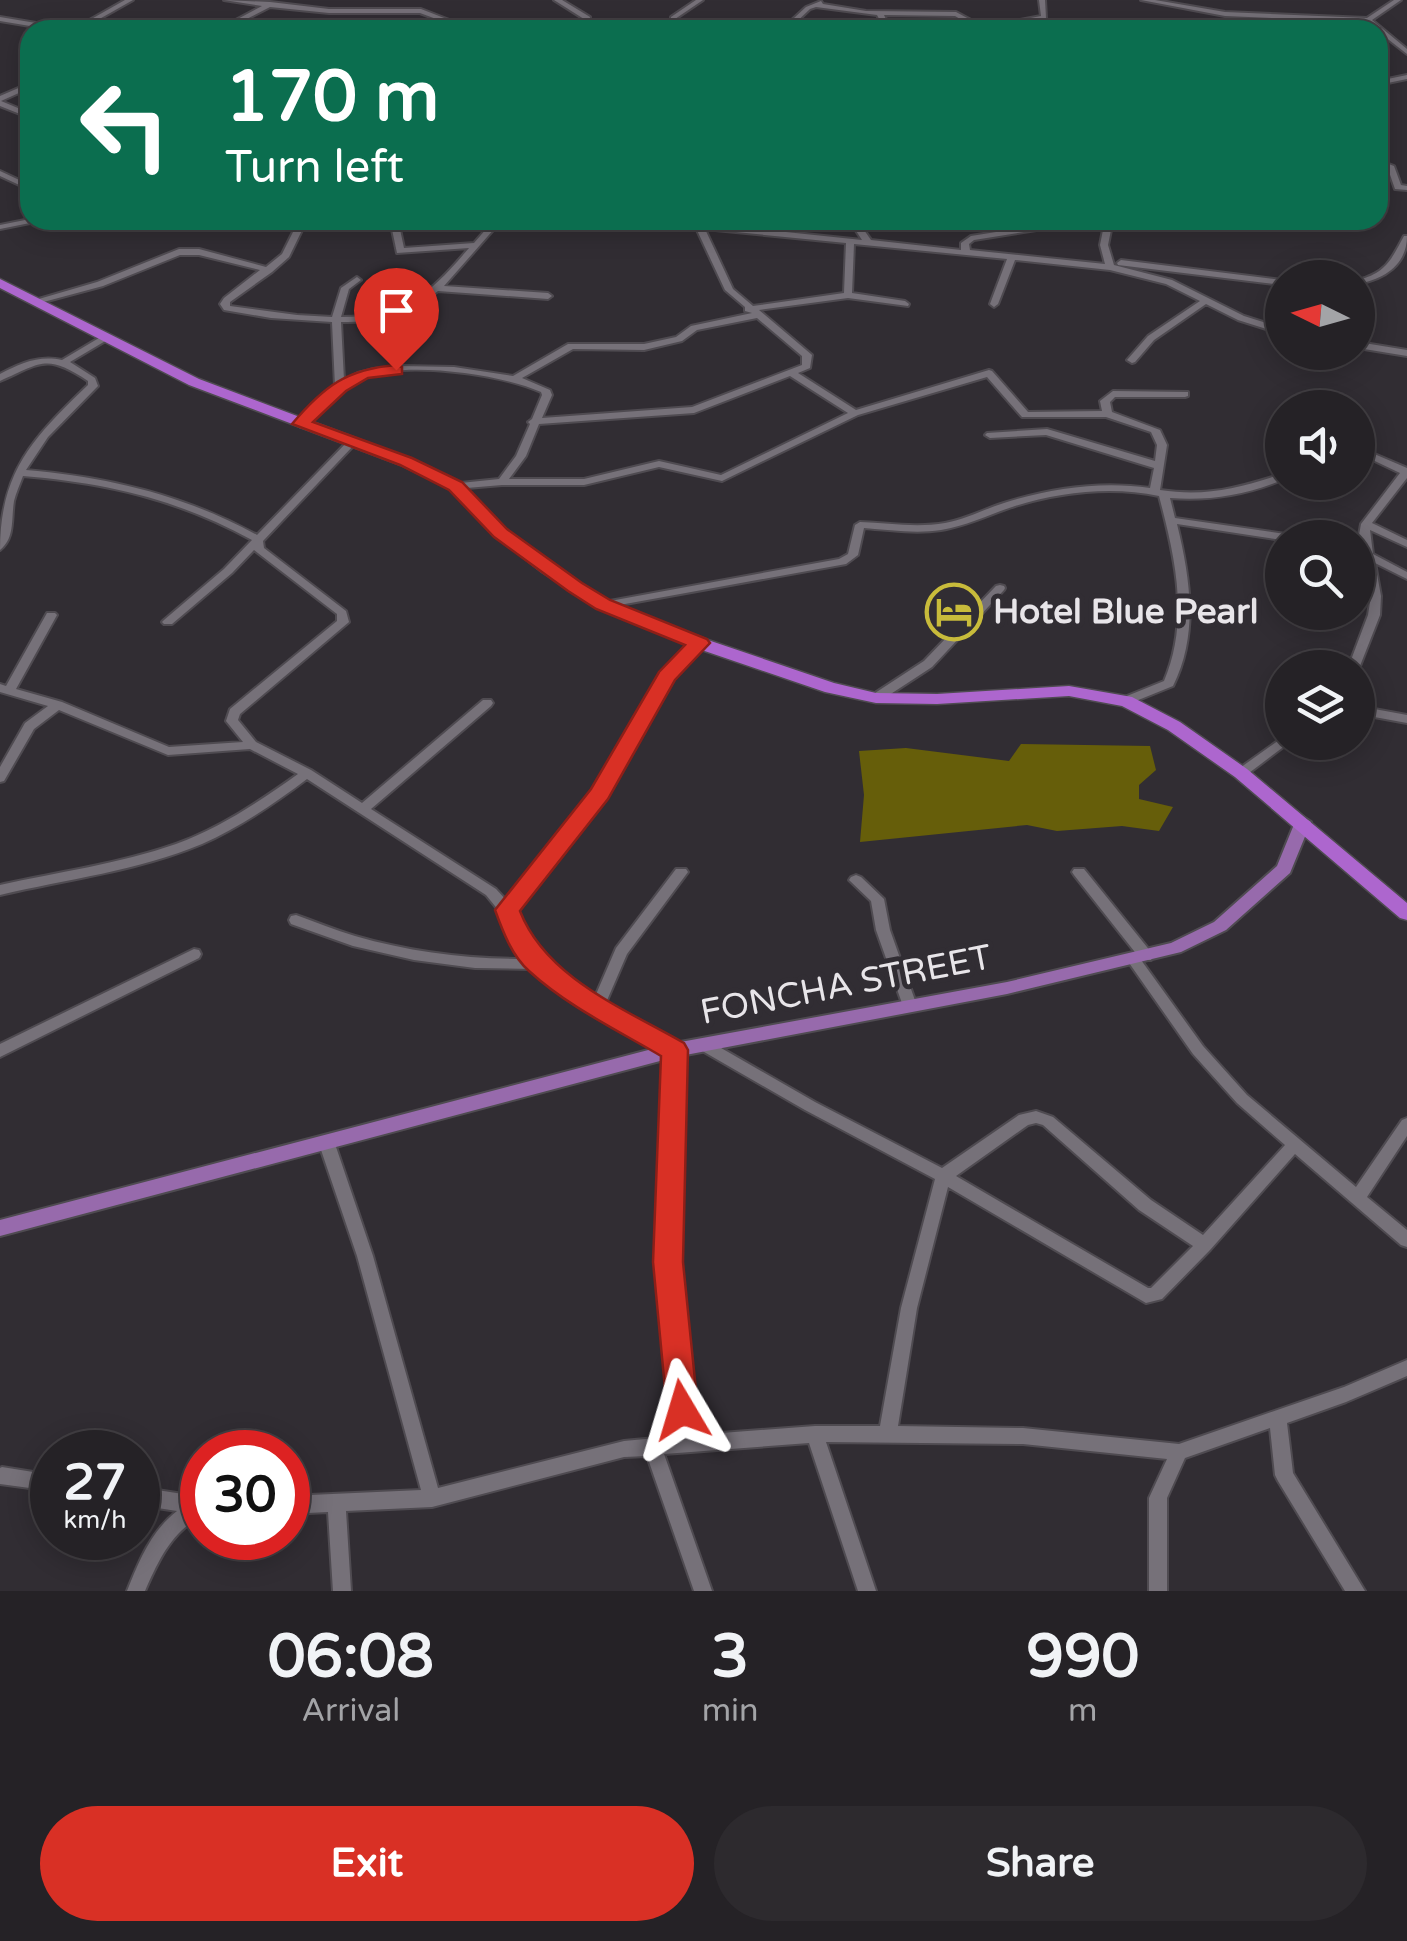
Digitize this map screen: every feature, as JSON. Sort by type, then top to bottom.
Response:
[{"type":"highway","points":[[3,287],[194,382],[406,462],[456,486],[500,533],[603,605],[699,643],[831,688],[876,698],[936,700],[1069,691],[1126,701],[1174,726],[1241,773],[1403,905]]},
{"type":"main road","name":"FONCHA STREET","points":[[0,1228],[674,1050],[1140,958],[1199,939],[1246,904],[1284,869],[1303,822]]},
{"type":"street","points":[[93,20],[130,0]]},
{"type":"street","points":[[228,0],[329,11],[396,10],[446,20]]},
{"type":"street","points":[[557,0],[587,20]]},
{"type":"street","points":[[673,18],[700,0]]},
{"type":"street","points":[[796,20],[828,0]]},
{"type":"street","points":[[1029,20],[1044,17],[1042,0]]},
{"type":"street","points":[[1144,0],[1225,14],[1368,20],[1398,0]]},
{"type":"street","points":[[240,20],[273,3]]},
{"type":"street","points":[[815,5],[923,19],[956,14],[967,20]]},
{"type":"street","points":[[419,20],[430,14]]},
{"type":"street","points":[[880,14],[883,20]]},
{"type":"street","points":[[1388,167],[1398,186],[1407,188]]},
{"type":"street","points":[[298,230],[286,256],[224,304],[227,308],[293,320],[392,314],[414,306],[437,288],[489,230]]},
{"type":"street","points":[[396,230],[400,251],[475,245]]},
{"type":"street","points":[[534,422],[694,410],[807,366],[808,356],[752,312],[724,282],[701,230]]},
{"type":"street","points":[[749,230],[1265,281]]},
{"type":"street","points":[[860,230],[868,242]]},
{"type":"street","points":[[998,230],[1000,234]]},
{"type":"street","points":[[966,253],[965,243],[971,238],[1025,230]]},
{"type":"street","points":[[1107,230],[1104,245],[1109,264]]},
{"type":"street","points":[[1375,277],[1394,265],[1407,238]]},
{"type":"street","points":[[848,295],[850,240]]},
{"type":"street","points":[[36,301],[100,284],[180,252],[200,252],[269,270]]},
{"type":"street","points":[[994,304],[1012,256]]},
{"type":"street","points":[[1109,264],[1169,282],[1265,324]]},
{"type":"street","points":[[340,387],[336,319],[345,288],[357,280]]},
{"type":"street","points":[[437,288],[548,296]]},
{"type":"street","points":[[514,379],[571,346],[644,348],[679,339],[694,328],[752,312],[848,295],[905,304]]},
{"type":"street","points":[[1132,360],[1151,338],[1205,301]]},
{"type":"street","points":[[66,361],[104,338]]},
{"type":"street","points":[[1375,348],[1407,353]]},
{"type":"street","points":[[0,378],[43,360],[66,361],[92,380],[93,386],[48,431],[18,478],[0,548]]},
{"type":"street","points":[[301,424],[340,387],[364,373],[481,371],[514,379],[545,390],[547,395],[521,456],[502,482]]},
{"type":"street","points":[[456,486],[584,482],[660,464],[722,478],[855,413],[988,373],[1025,415],[1108,414],[1154,430],[1162,445],[1159,493],[1170,520],[1179,565],[1182,656],[1170,682],[1126,701]]},
{"type":"street","points":[[793,374],[855,413]]},
{"type":"street","points":[[1108,414],[1105,401],[1113,394],[1185,394]]},
{"type":"street","points":[[990,435],[1046,432],[1159,466]]},
{"type":"street","points":[[168,622],[228,571],[351,442]]},
{"type":"street","points":[[1369,520],[1407,472],[1375,458]]},
{"type":"street","points":[[0,482],[80,476],[132,486],[230,522],[257,539],[259,549],[342,614],[343,622],[234,712],[232,721],[252,745],[307,773],[491,892],[508,910],[518,938],[536,964],[674,1050],[668,1262],[686,1445]]},
{"type":"street","points":[[603,605],[842,562],[852,555],[860,525],[942,526],[1045,497],[1116,490],[1214,497],[1238,494],[1265,484]]},
{"type":"street","points":[[1170,520],[1265,534]]},
{"type":"street","points":[[1375,528],[1407,544]]},
{"type":"street","points":[[1375,559],[1407,576]]},
{"type":"street","points":[[876,698],[928,664],[1000,588]]},
{"type":"street","points":[[50,615],[5,688],[168,751],[252,745]]},
{"type":"street","points":[[508,910],[600,794],[666,676],[699,643]]},
{"type":"street","points":[[363,809],[488,703]]},
{"type":"street","points":[[0,778],[29,726],[58,706]]},
{"type":"street","points":[[1375,713],[1407,719]]},
{"type":"street","points":[[1241,773],[1265,755]]},
{"type":"street","points":[[0,890],[132,862],[184,846],[258,809],[307,773]]},
{"type":"street","points":[[598,1006],[621,952],[681,872]]},
{"type":"street","points":[[1079,872],[1218,1073],[1356,1199],[1407,1240]]},
{"type":"street","points":[[856,880],[877,899],[883,930],[910,1006]]},
{"type":"street","points":[[296,920],[347,938],[426,956],[488,965],[536,964]]},
{"type":"street","points":[[0,1052],[194,954]]},
{"type":"street","points":[[704,1046],[943,1176],[1146,1296],[1156,1294],[1204,1245],[1294,1144]]},
{"type":"street","points":[[888,1432],[909,1308],[943,1176],[1024,1118],[1048,1122],[1144,1205],[1204,1245]]},
{"type":"street","points":[[1356,1199],[1407,1124]]},
{"type":"street","points":[[327,1144],[364,1256],[432,1498]]},
{"type":"street","points":[[310,1505],[432,1498],[586,1458],[653,1447],[815,1434],[1023,1436],[1180,1452],[1407,1368]]},
{"type":"street","points":[[1278,1418],[1284,1476],[1356,1591]]},
{"type":"street","points":[[815,1434],[867,1591]]},
{"type":"street","points":[[653,1447],[703,1591]]},
{"type":"street","points":[[1158,1591],[1158,1498],[1180,1452]]},
{"type":"street","points":[[2,1476],[30,1480]]},
{"type":"street","points":[[337,1506],[342,1591]]},
{"type":"street","points":[[136,1591],[152,1554],[180,1520]]},
{"type":"shaded area","points":[[1021,744],[1150,746],[1156,770],[1139,785],[1139,799],[1173,807],[1159,831],[1122,826],[1057,831],[1027,825],[860,842],[864,795],[859,751],[906,748],[1009,761]]},
{"type":"place","name":"Hotel Blue Pearl","points":[[954,612]]},
{"type":"route","points":[[396,370],[364,373],[340,387],[301,424],[406,462],[456,486],[500,533],[547,569],[603,605],[699,643],[666,676],[600,794],[508,910],[518,938],[536,964],[674,1050],[668,1262],[682,1410]]}]
